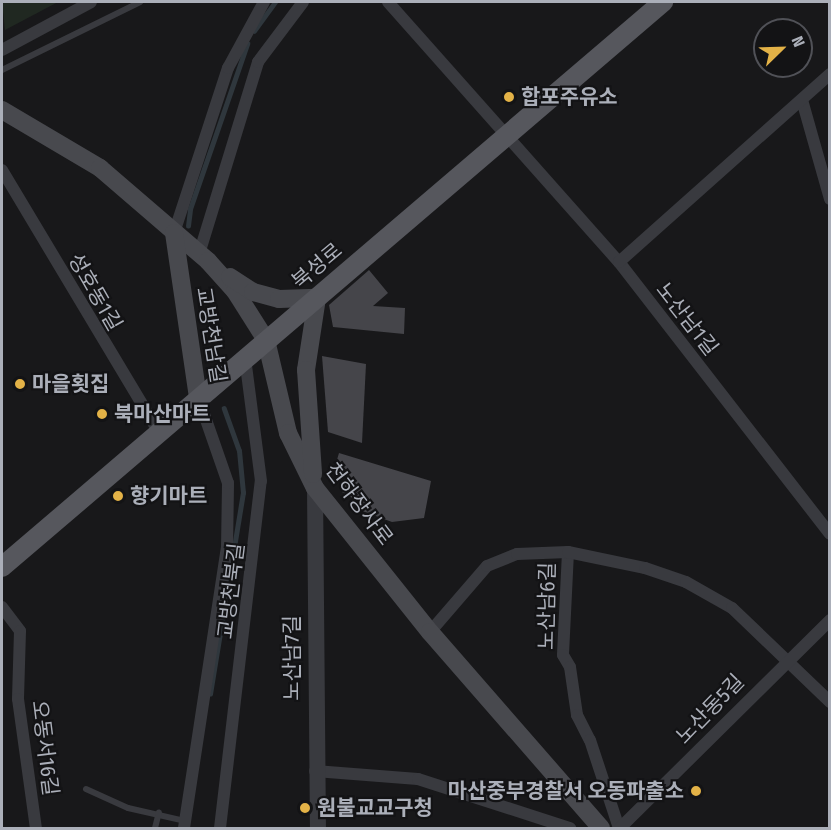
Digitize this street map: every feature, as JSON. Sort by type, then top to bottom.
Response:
[{"type":"main road","name":"북성로","points":[[2,567],[244,357],[317,298],[663,2]]},
{"type":"main road","name":"천하장사로","points":[[2,110],[100,168],[204,258],[235,291],[266,340],[288,434],[315,488],[430,632],[601,828]]},
{"type":"main road","name":"교방천남길","points":[[174,232],[198,397]]},
{"type":"main road","points":[[204,258],[253,292],[279,299],[317,298],[306,370],[315,488]]},
{"type":"street","points":[[2,50],[91,2]]},
{"type":"street","name":"교방천남길","points":[[174,232],[228,68],[264,2]]},
{"type":"street","points":[[204,258],[258,62],[303,2]]},
{"type":"street","name":"노산남1길","points":[[388,2],[619,262],[830,534]]},
{"type":"street","points":[[619,262],[830,74]]},
{"type":"street","points":[[802,100],[830,199]]},
{"type":"street","name":"성호동1길","points":[[2,170],[158,431]]},
{"type":"street","name":"교방천북길","points":[[220,828],[261,481],[244,357]]},
{"type":"street","name":"교방천남길","points":[[185,825],[227,548],[228,483],[198,397]]},
{"type":"street","name":"노산남7길","points":[[315,488],[315,771],[318,828]]},
{"type":"street","points":[[430,632],[461,590],[488,566],[516,554],[568,552]]},
{"type":"street","name":"노산남6길","points":[[620,828],[590,740],[577,715],[570,667],[563,655],[568,552],[645,568],[686,582],[732,608],[830,702]]},
{"type":"street","name":"오동서16길","points":[[2,608],[20,631],[18,699],[36,828]]},
{"type":"street","name":"노산동5길","points":[[620,828],[787,659],[830,620]]},
{"type":"street","points":[[315,771],[418,779],[570,828]]},
{"type":"lane","points":[[2,70],[140,2]]},
{"type":"lane","points":[[86,789],[128,808],[159,812],[185,825]]},
{"type":"lane","points":[[155,828],[159,812]]},
{"type":"shaded area","points":[[2,2],[58,2],[5,30]]},
{"type":"building","points":[[369,270],[388,293],[373,306],[405,308],[404,334],[333,327],[329,305]]},
{"type":"building","points":[[322,356],[366,364],[362,443],[328,432]]},
{"type":"building","points":[[339,453],[431,481],[424,518],[392,522],[357,509],[354,499],[342,492],[345,478],[333,473]]},
{"type":"waterway","points":[[254,31],[275,2]]},
{"type":"waterway","points":[[188,226],[190,209],[247,44]]},
{"type":"waterway","points":[[210,694],[243,493],[239,451],[224,409]]},
{"type":"place","name":"합포주유소","points":[[509,97]]},
{"type":"place","name":"마을횟집","points":[[20,384]]},
{"type":"place","name":"북마산마트","points":[[102,414]]},
{"type":"place","name":"향기마트","points":[[118,496]]},
{"type":"place","name":"마산중부경찰서 오동파출소","points":[[696,791]]},
{"type":"place","name":"원불교교구청","points":[[305,808]]}]
